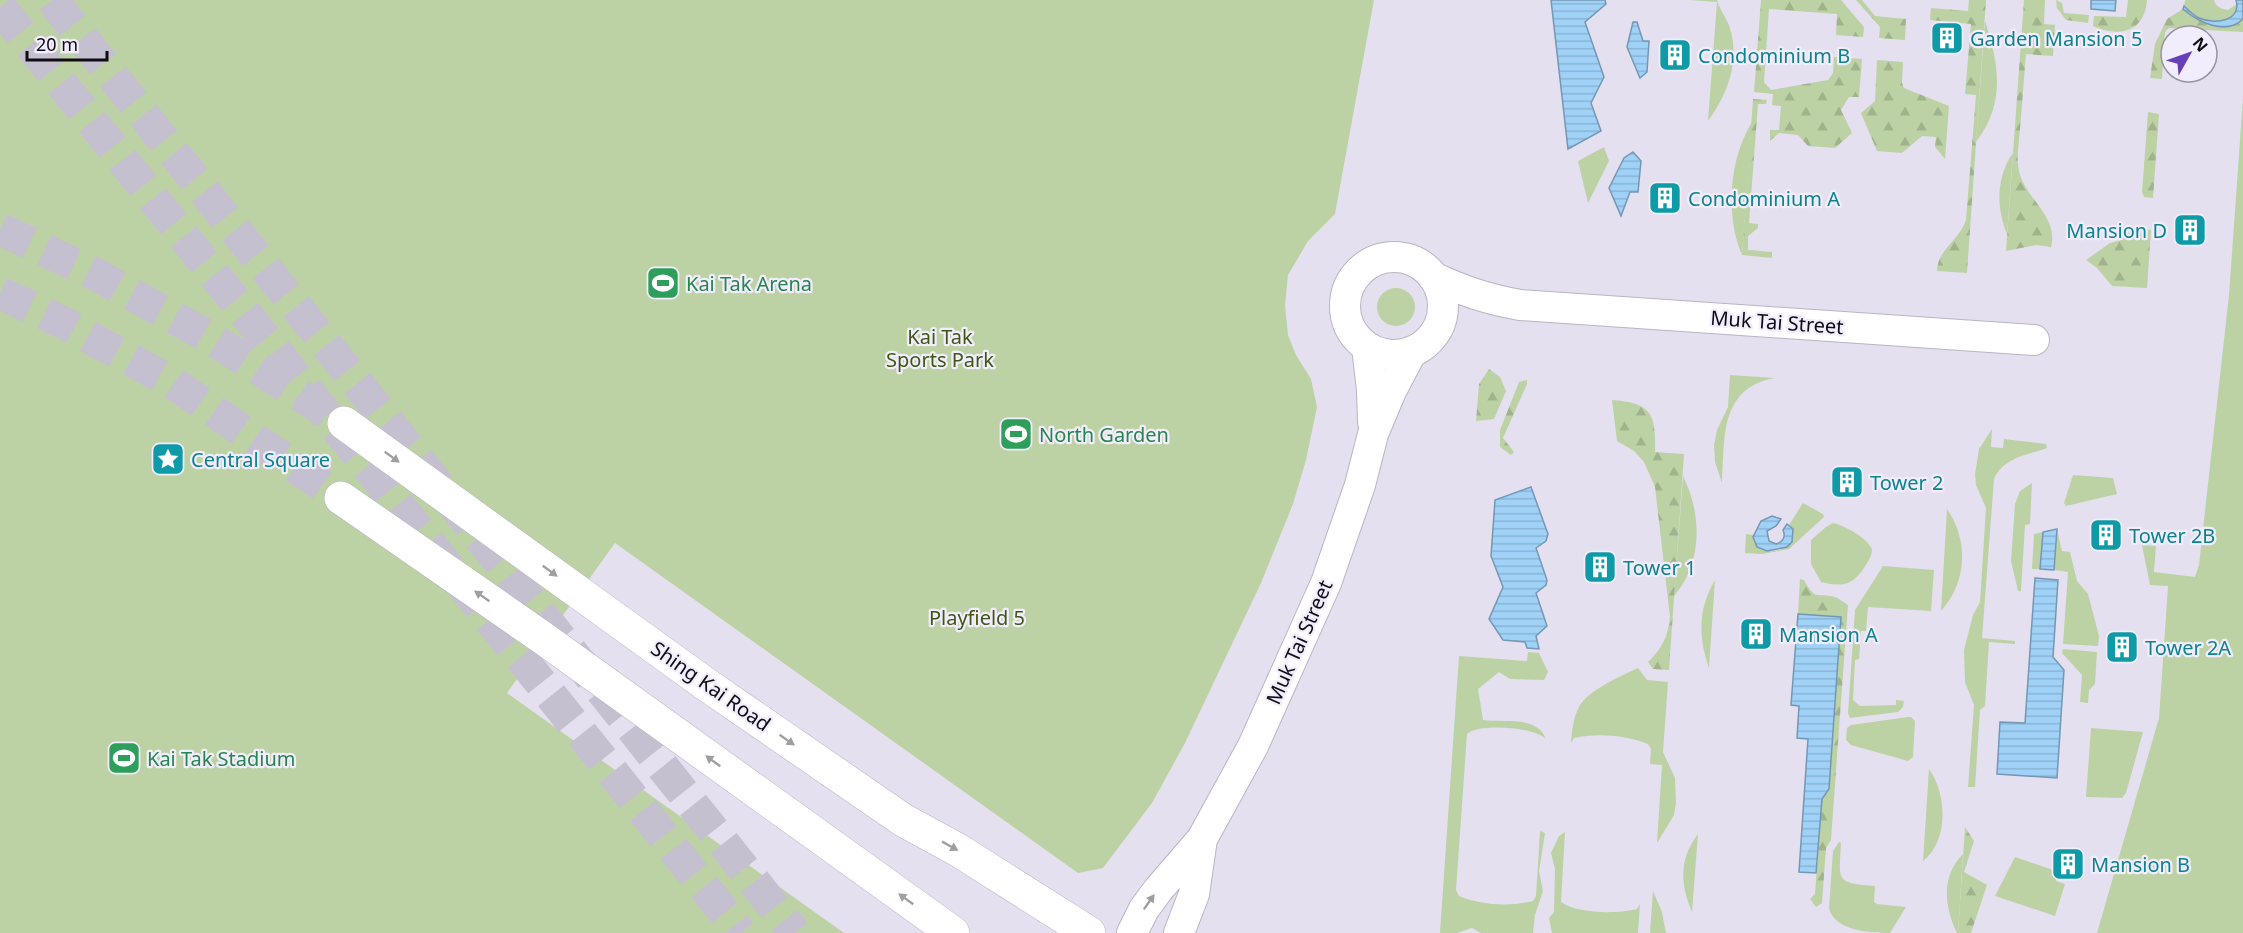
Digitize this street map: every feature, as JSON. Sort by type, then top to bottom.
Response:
[{"type":"main road","name":"Shing Kai Road","points":[[344,423],[707,685],[893,813],[958,850],[1089,933]]},
{"type":"main road","points":[[341,498],[540,636],[953,933]]},
{"type":"street","name":"Muk Tai Street","points":[[1373,434],[1372,390],[1367,347],[1354,334],[1345,311],[1347,292],[1352,280],[1360,271],[1378,260],[1401,258],[1418,264],[1432,277],[1466,293],[1520,305],[2034,340]]},
{"type":"street","points":[[1432,277],[1438,286],[1442,300],[1439,324]]},
{"type":"street","name":"Muk Tai Street","points":[[1132,933],[1144,909],[1158,890],[1202,839],[1253,746],[1326,583],[1360,485],[1373,434],[1412,351],[1431,338],[1439,324],[1485,311],[1520,305]]},
{"type":"street","points":[[1367,347],[1384,354],[1402,354],[1412,351]]},
{"type":"street","name":"Muk Tai Street","points":[[1179,933],[1194,894],[1202,839]]},
{"type":"green space","name":"Kai Tak Sports Park","points":[[0,0],[1374,0],[1335,214],[1308,241],[1288,275],[1285,305],[1288,335],[1296,355],[1311,379],[1317,407],[1306,460],[1293,504],[1261,583],[1185,743],[1152,803],[1103,868],[1078,873],[615,543],[507,693],[844,933],[0,933]]},
{"type":"green space","points":[[1689,0],[1717,0],[1729,25],[1732,38],[1733,63],[1727,88],[1708,121],[1717,2]]},
{"type":"green space","points":[[1761,0],[1841,0],[1864,27],[1863,37],[1836,35],[1837,14],[1769,9],[1764,82],[1771,90],[1828,80],[1833,73],[1834,57],[1862,59],[1859,97],[1849,97],[1841,110],[1852,133],[1835,148],[1808,146],[1798,135],[1779,133],[1770,141],[1770,130],[1779,130],[1781,106],[1772,105],[1773,94],[1754,92]]},
{"type":"green space","points":[[1856,0],[1862,0],[1875,16],[1906,19],[1905,40],[1879,38],[1880,27]]},
{"type":"green space","points":[[1969,0],[1986,0],[1967,273],[1937,271],[1944,251],[1959,234],[1966,220],[1976,95],[1965,94],[1971,24],[1930,20],[1931,8],[1968,11]]},
{"type":"green space","points":[[2024,0],[2045,0],[2044,24],[2055,25],[2053,56],[2026,54],[2018,156],[2022,181],[2046,217],[2052,236],[2051,247],[2036,245],[2006,251]]},
{"type":"green space","points":[[2056,0],[2062,3],[2064,13],[2089,15],[2088,23],[2066,20],[2057,8]]},
{"type":"green space","points":[[2128,0],[2147,0],[2145,11],[2136,25],[2129,30],[2112,32],[2093,26],[2094,16],[2126,17]]},
{"type":"green space","points":[[2185,0],[2214,0],[2219,7],[2228,10],[2237,4],[2234,15],[2224,20],[2211,21],[2196,16],[2184,6]]},
{"type":"green space","points":[[2183,9],[2210,24],[2165,24],[2167,19]]},
{"type":"green space","points":[[2243,19],[2243,32],[2219,31],[2219,26],[2229,26]]},
{"type":"green space","points":[[1985,21],[1994,53],[1996,98],[1986,127],[1976,142]]},
{"type":"green space","points":[[2159,36],[2159,79],[2150,78],[2155,44]]},
{"type":"green space","points":[[1877,60],[1903,62],[1902,83],[1904,88],[1949,106],[1945,159],[1935,147],[1936,137],[1922,136],[1902,153],[1877,151],[1861,113],[1875,101]]},
{"type":"green space","points":[[2243,98],[2243,933],[2097,933],[2159,718],[2168,586],[2150,585],[2142,545],[2156,546],[2154,572],[2195,577],[2199,565],[2229,295]]},
{"type":"green space","points":[[1753,99],[1767,100],[1766,104],[1758,104],[1749,223],[1758,224],[1758,228],[1748,236],[1748,250],[1772,252],[1772,258],[1742,255]]},
{"type":"green space","points":[[2148,112],[2159,114],[2153,198],[2144,197],[2142,192]]},
{"type":"green space","points":[[1752,122],[1742,255],[1733,223],[1732,187],[1738,153]]},
{"type":"green space","points":[[1604,147],[1609,161],[1588,203],[1578,161]]},
{"type":"green space","points":[[2013,153],[2007,234],[2001,214],[2000,193],[2003,172]]},
{"type":"green space","points":[[2134,228],[2151,230],[2147,288],[2112,286],[2097,268],[2086,260],[2110,243],[2121,240]]},
{"type":"green space","points":[[1396,288],[1410,293],[1415,307],[1410,321],[1396,326],[1382,321],[1377,307],[1382,293]]},
{"type":"green space","points":[[1489,369],[1500,377],[1506,391],[1494,419],[1476,421],[1479,384]]},
{"type":"green space","points":[[1730,375],[1775,378],[1757,384],[1744,392],[1734,404],[1725,433],[1722,483],[1715,462],[1714,445],[1717,430],[1728,407]]},
{"type":"green space","points":[[1527,380],[1503,438],[1514,452],[1511,455],[1500,447],[1500,430],[1519,382]]},
{"type":"green space","points":[[1612,400],[1636,404],[1649,413],[1654,428],[1655,452],[1684,454],[1669,670],[1653,669],[1648,662],[1664,642],[1670,617],[1655,487],[1644,462],[1634,451],[1617,441]]},
{"type":"green space","points":[[1992,429],[1991,447],[2003,448],[2004,439],[2046,444],[2047,448],[2009,462],[2003,466],[1994,479],[1982,638],[2015,641],[2015,644],[1989,642],[1985,706],[1980,710],[1975,787],[1968,787],[1974,705],[1965,682],[1964,650],[1973,615],[1980,602],[1986,508],[1976,485],[1975,474],[1979,449]]},
{"type":"green space","points":[[2073,475],[2113,478],[2117,494],[2066,506],[2064,503]]},
{"type":"green space","points":[[1683,476],[1694,506],[1695,554],[1683,583],[1674,596]]},
{"type":"green space","points":[[2032,483],[2030,524],[2025,525],[2021,591],[2018,591],[2011,561],[2015,504],[2020,491]]},
{"type":"green space","points":[[1803,503],[1823,514],[1824,517],[1789,549],[1762,554],[1745,553],[1746,534],[1753,535],[1757,547],[1763,550],[1774,551],[1785,547],[1792,538],[1793,532],[1789,525]]},
{"type":"green space","points":[[1947,509],[1959,534],[1962,561],[1956,588],[1941,611]]},
{"type":"green space","points":[[1833,523],[1856,533],[1872,549],[1870,559],[1860,574],[1851,582],[1841,585],[1821,582],[1811,564],[1811,540]]},
{"type":"green space","points":[[2057,529],[2062,551],[2070,552],[2077,581],[2088,594],[2099,636],[2098,646],[2063,644],[2068,572],[2054,570]]},
{"type":"green space","points":[[2043,532],[2040,569],[2032,569],[2034,534]]},
{"type":"green space","points":[[1883,566],[1934,570],[1931,611],[1868,607],[1866,631],[1861,631],[1859,659],[1855,660],[1853,700],[1860,706],[1896,705],[1896,700],[1904,701],[1903,707],[1898,712],[1850,718],[1848,713],[1855,610]]},
{"type":"green space","points":[[1800,579],[1804,580],[1814,594],[1835,597],[1848,605],[1831,840],[1826,848],[1822,903],[1816,907],[1810,899],[1815,894],[1822,799],[1829,789],[1841,618],[1798,614]]},
{"type":"green space","points":[[1715,580],[1709,668],[1703,645],[1702,623],[1705,601]]},
{"type":"green space","points":[[2063,649],[2097,652],[2095,684],[2089,690],[2088,703],[2080,702],[2082,675],[2062,653]]},
{"type":"green space","points":[[1528,652],[1539,653],[1548,672],[1544,680],[1510,679],[1499,672],[1478,689],[1483,720],[1528,723],[1542,731],[1546,739],[1531,732],[1507,728],[1483,728],[1467,734],[1456,890],[1459,896],[1486,903],[1514,904],[1533,901],[1536,896],[1540,831],[1545,833],[1539,871],[1543,891],[1535,915],[1533,933],[1481,933],[1472,928],[1457,933],[1440,933],[1459,656],[1527,661]]},
{"type":"green space","points":[[1638,668],[1647,680],[1668,682],[1663,752],[1675,778],[1676,803],[1674,815],[1657,843],[1662,765],[1650,764],[1651,749],[1648,744],[1602,735],[1574,738],[1571,743],[1575,716],[1583,701],[1606,684]]},
{"type":"green space","points":[[1911,717],[1915,721],[1913,757],[1908,761],[1851,745],[1846,740],[1847,728],[1851,725]]},
{"type":"green space","points":[[2091,728],[2143,732],[2126,793],[2122,798],[2086,797]]},
{"type":"green space","points":[[1929,769],[1939,791],[1942,817],[1937,842],[1923,861]]},
{"type":"green space","points":[[1965,827],[1974,841],[1964,872],[1987,885],[1971,933],[1958,933]]},
{"type":"green space","points":[[1565,832],[1561,902],[1577,909],[1598,912],[1629,911],[1637,909],[1640,904],[1638,933],[1552,933],[1549,918],[1554,912],[1555,869],[1551,853],[1559,836]]},
{"type":"green space","points":[[1698,834],[1692,912],[1685,892],[1683,872],[1687,853]]},
{"type":"green space","points":[[1839,842],[1841,843],[1840,873],[1842,878],[1853,883],[1875,886],[1874,902],[1877,904],[1906,907],[1890,933],[1854,929],[1838,922],[1832,916],[1829,908],[1833,851]]},
{"type":"green space","points":[[1963,854],[1957,933],[1949,912],[1947,892],[1951,872]]},
{"type":"green space","points":[[2015,857],[2059,872],[2056,881],[2065,884],[2055,916],[1995,896]]},
{"type":"green space","points":[[1653,891],[1662,912],[1666,933],[1650,933]]},
{"type":"water","points":[[1551,0],[1605,0],[1606,4],[1585,22],[1604,77],[1591,103],[1601,131],[1568,149]]},
{"type":"water","points":[[2091,0],[2116,0],[2115,11],[2091,9]]},
{"type":"water","points":[[2236,0],[2243,0],[2243,19],[2236,24],[2220,27],[2219,24],[2204,22],[2183,9],[2184,6],[2205,20],[2219,21],[2231,17],[2237,7]]},
{"type":"water","points":[[1633,22],[1637,22],[1643,41],[1649,41],[1647,72],[1640,78],[1627,47]]},
{"type":"water","points":[[1633,152],[1641,161],[1638,192],[1630,192],[1621,216],[1609,188],[1624,158]]},
{"type":"water","points":[[1531,487],[1548,534],[1546,541],[1536,548],[1547,580],[1546,585],[1536,593],[1547,626],[1536,636],[1539,649],[1527,648],[1525,642],[1503,640],[1489,619],[1503,587],[1491,556],[1495,500]]},
{"type":"water","points":[[1772,516],[1781,519],[1776,526],[1767,531],[1769,541],[1776,544],[1782,541],[1783,530],[1787,524],[1793,529],[1792,542],[1787,547],[1767,551],[1757,547],[1753,537],[1761,521]]},
{"type":"water","points":[[2057,529],[2054,570],[2040,569],[2043,532]]},
{"type":"water","points":[[2035,578],[2058,580],[2053,657],[2064,670],[2057,778],[1997,774],[2000,722],[2025,723]]},
{"type":"water","points":[[1798,614],[1841,617],[1829,789],[1822,799],[1816,873],[1799,872],[1808,739],[1797,738],[1799,706],[1791,705]]},
{"type":"tunnel","points":[[52,0],[795,933]]},
{"type":"tunnel","points":[[0,7],[741,933]]},
{"type":"tunnel","points":[[0,229],[95,274],[209,337],[344,423]]},
{"type":"tunnel","points":[[0,293],[64,323],[173,383],[341,498]]},
{"type":"place","name":"Garden Mansion 5","points":[[1947,38]]},
{"type":"place","name":"Condominium B","points":[[1675,55]]},
{"type":"place","name":"Condominium A","points":[[1665,198]]},
{"type":"place","name":"Mansion D","points":[[2190,230]]},
{"type":"place","name":"Kai Tak Arena","points":[[663,283]]},
{"type":"place","name":"North Garden","points":[[1016,434]]},
{"type":"place","name":"Central Square","points":[[168,459]]},
{"type":"place","name":"Tower 2","points":[[1847,482]]},
{"type":"place","name":"Tower 2B","points":[[2106,535]]},
{"type":"place","name":"Tower 1","points":[[1600,567]]},
{"type":"place","name":"Mansion A","points":[[1756,634]]},
{"type":"place","name":"Tower 2A","points":[[2122,647]]},
{"type":"place","name":"Kai Tak Stadium","points":[[124,758]]},
{"type":"place","name":"Mansion B","points":[[2068,864]]},
{"type":"park label","name":"Playfield 5","points":[[977,617]]}]
